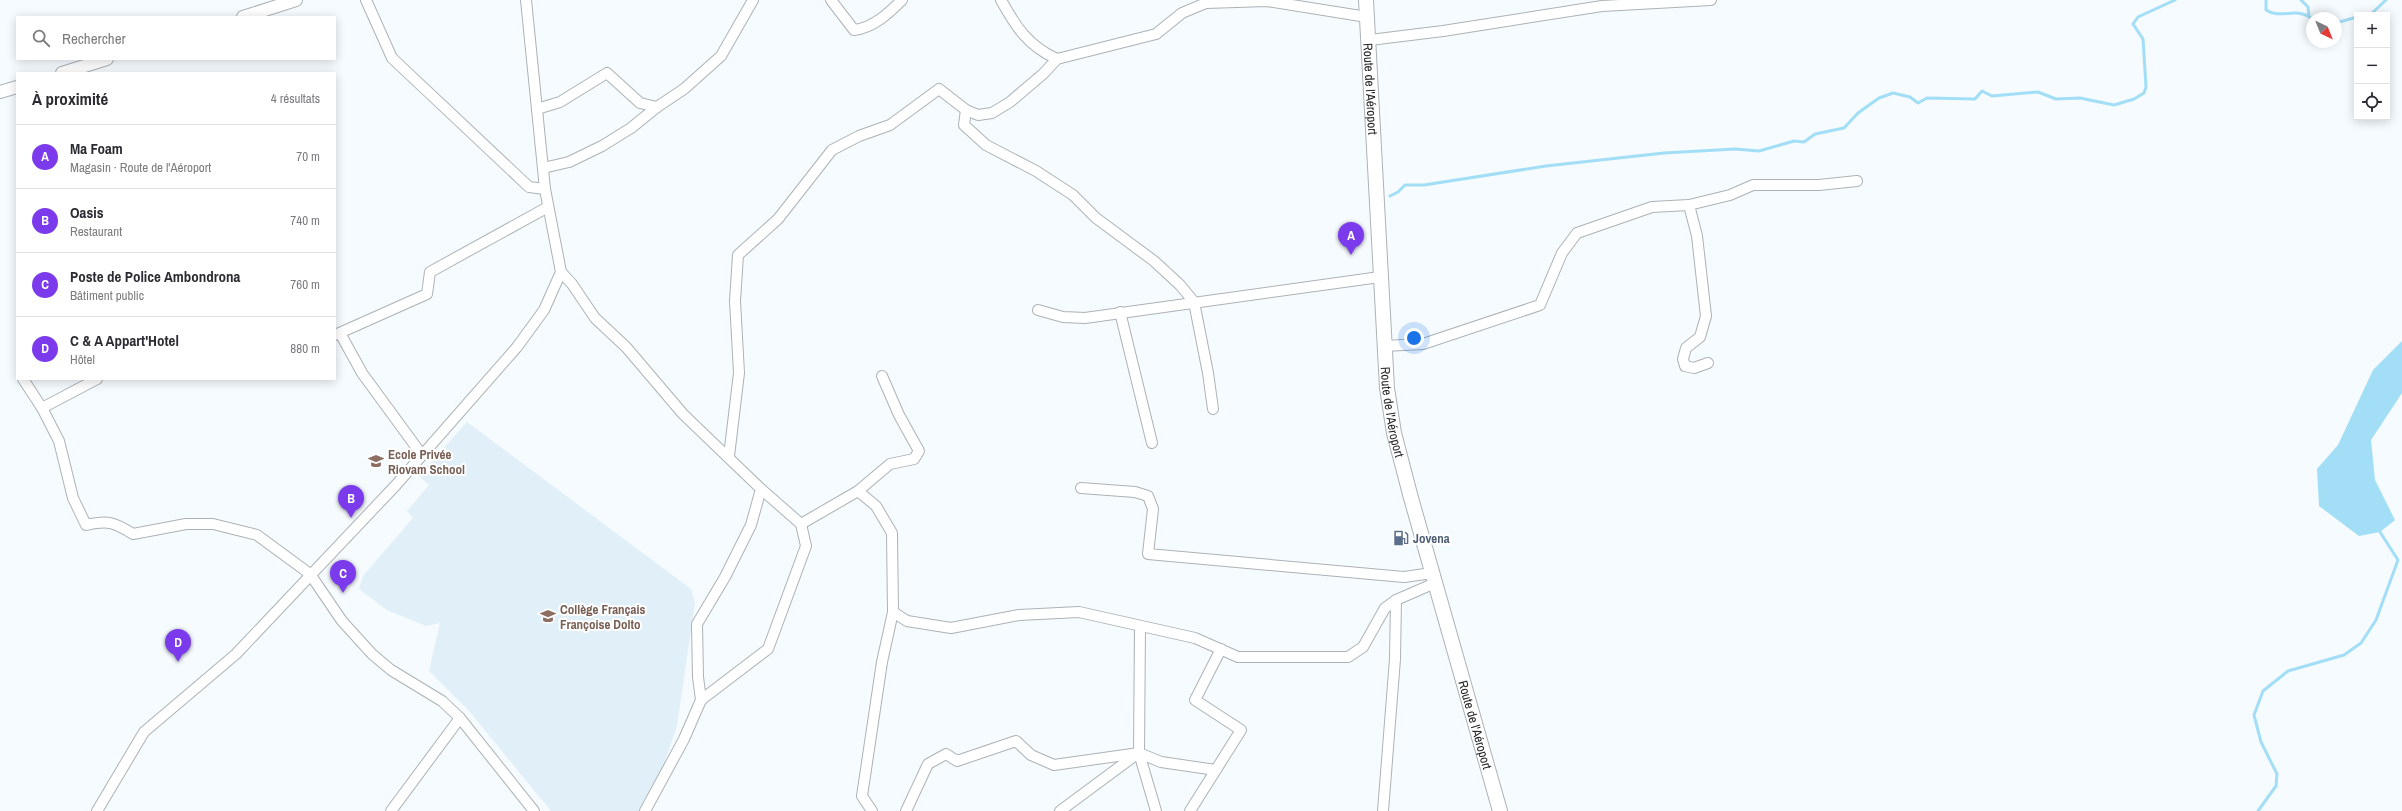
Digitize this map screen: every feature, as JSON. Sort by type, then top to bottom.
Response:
[{"type":"main road","name":"Route de l'Aéroport","points":[[1366,0],[1370,40],[1384,346],[1387,388],[1394,433],[1500,811]]},
{"type":"street","points":[[246,16],[296,0]]},
{"type":"street","points":[[366,0],[392,58],[529,187],[545,189]]},
{"type":"street","points":[[526,0],[545,189],[561,272],[572,284],[595,318],[626,347],[683,414],[729,456],[761,490],[801,524],[806,546],[768,649],[701,700],[684,739],[645,811]]},
{"type":"street","points":[[543,168],[569,162],[602,146],[631,128],[657,107],[684,89],[721,56],[753,0]]},
{"type":"street","points":[[831,0],[854,30],[864,29],[889,12],[902,0]]},
{"type":"street","points":[[1001,0],[1027,41],[1044,53],[1056,59]]},
{"type":"street","points":[[1370,40],[1443,31],[1602,6],[1711,0]]},
{"type":"street","points":[[729,456],[739,373],[735,301],[738,255],[778,219],[832,150],[859,136],[890,125],[939,89],[966,110],[978,115],[992,113],[1010,102],[1043,74],[1056,59],[1156,34],[1182,13],[1206,3],[1267,1],[1367,17]]},
{"type":"street","points":[[69,72],[83,70],[105,60]]},
{"type":"street","points":[[537,109],[560,102],[607,73],[640,103],[657,107]]},
{"type":"street","points":[[0,92],[16,87]]},
{"type":"street","points":[[966,110],[964,125],[986,145],[1036,171],[1073,195],[1096,218],[1154,261],[1194,302],[1208,373],[1213,409]]},
{"type":"street","points":[[1384,346],[1423,344],[1540,305],[1562,253],[1577,233],[1652,207],[1689,205],[1730,195],[1753,185],[1819,185],[1857,181]]},
{"type":"street","points":[[1689,205],[1697,236],[1706,316],[1700,337],[1686,348],[1683,359],[1685,366],[1694,368],[1708,363]]},
{"type":"street","points":[[422,455],[362,373],[338,334],[427,294],[430,272],[548,207]]},
{"type":"street","points":[[96,811],[144,732],[236,654],[310,574],[396,485],[517,347],[544,310],[561,272]]},
{"type":"street","points":[[1038,310],[1063,318],[1085,318],[1380,277]]},
{"type":"street","points":[[1120,312],[1152,443]]},
{"type":"street","points":[[801,524],[858,491],[890,464],[914,459],[919,451],[899,415],[882,376]]},
{"type":"street","points":[[23,380],[42,408],[59,441],[73,498],[86,525],[103,521],[116,524],[133,534],[186,524],[213,524],[257,535],[310,574],[342,621],[372,654],[391,670],[442,701],[460,718],[534,811]]},
{"type":"street","points":[[42,408],[95,380]]},
{"type":"street","points":[[1081,488],[1135,492],[1148,496],[1153,509],[1148,554],[1404,577],[1434,578]]},
{"type":"street","points":[[701,700],[698,677],[696,624],[725,578],[747,532],[761,490]]},
{"type":"street","points":[[858,491],[876,506],[892,533],[892,612],[882,662],[862,796],[872,811]]},
{"type":"street","points":[[892,612],[908,621],[951,628],[1019,615],[1079,612],[1195,638],[1238,657],[1348,657],[1363,648],[1385,608],[1434,578]]},
{"type":"street","points":[[1383,811],[1394,659],[1396,600]]},
{"type":"street","points":[[1140,626],[1139,753],[1156,811]]},
{"type":"street","points":[[1190,811],[1241,730],[1195,700],[1221,650]]},
{"type":"street","points":[[391,811],[460,718]]},
{"type":"street","points":[[906,811],[928,764],[946,754],[957,761],[1016,741],[1031,755],[1054,765],[1139,753],[1161,762],[1216,770]]},
{"type":"street","points":[[1060,811],[1139,753]]},
{"type":"shaded area","name":"Collège Français Françoise Dolto","points":[[467,422],[691,589],[695,603],[677,726],[648,811],[551,811],[469,711],[429,671],[440,623],[426,626],[387,610],[359,589],[363,576],[413,518],[407,511],[429,485],[419,476]]},
{"type":"water","points":[[2402,341],[2402,393],[2371,440],[2375,480],[2395,520],[2380,532],[2359,536],[2319,506],[2317,469],[2338,445],[2373,370]]},
{"type":"waterway","points":[[1390,196],[1398,192],[1405,185],[1424,185],[1546,166],[1664,153],[1735,149],[1759,151],[1794,141],[1804,142],[1815,134],[1844,128],[1858,113],[1879,98],[1893,93],[1910,97],[1918,103],[1927,98],[1975,99],[1982,91],[1992,96],[2038,92],[2056,99],[2080,98],[2114,105],[2134,99],[2144,93],[2146,87],[2143,39],[2133,24],[2138,17],[2175,0]]},
{"type":"waterway","points":[[2266,0],[2266,10],[2271,13],[2295,13],[2306,15]]},
{"type":"waterway","points":[[2301,0],[2308,7],[2309,12]]},
{"type":"waterway","points":[[2373,12],[2386,0]]},
{"type":"waterway","points":[[2342,21],[2354,18]]},
{"type":"waterway","points":[[2258,811],[2276,786],[2277,774],[2261,742],[2254,715],[2263,691],[2288,671],[2344,655],[2361,643],[2376,620],[2398,560],[2380,532]]},
{"type":"place","name":"Ma Foam","points":[[1351,255]]},
{"type":"place","name":"Ecole Privée Riovam School","points":[[376,461]]},
{"type":"place","name":"Oasis","points":[[351,518]]},
{"type":"place","name":"Jovena","points":[[1401,538]]},
{"type":"place","name":"Poste de Police Ambondrona","points":[[343,593]]},
{"type":"place","name":"Collège Français Françoise Dolto","points":[[548,616]]},
{"type":"place","name":"C & A Appart'Hotel","points":[[178,662]]}]
